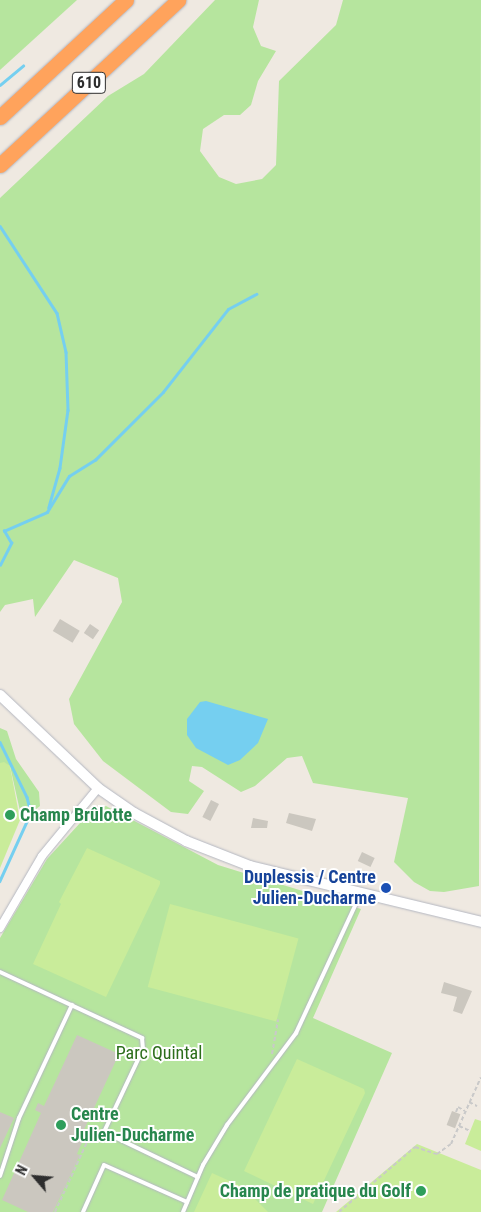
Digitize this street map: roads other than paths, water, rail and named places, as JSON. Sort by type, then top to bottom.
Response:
[{"type":"highway","name":"610","points":[[0,117],[126,0]]},
{"type":"highway","name":"610","points":[[0,165],[178,0]]},
{"type":"street","points":[[0,695],[98,788],[134,813],[207,851],[250,866],[481,922]]},
{"type":"street","points":[[0,928],[42,856],[98,788]]},
{"type":"lane","points":[[183,1212],[198,1177],[227,1125],[296,1033],[361,893]]},
{"type":"lane","points":[[0,972],[142,1038],[144,1042],[104,1132],[198,1177]]},
{"type":"lane","points":[[0,1176],[19,1118],[72,1005]]},
{"type":"lane","points":[[83,1212],[104,1165],[187,1202]]},
{"type":"water","points":[[206,701],[268,719],[258,743],[240,760],[228,765],[196,748],[187,735],[187,719],[200,702]]},
{"type":"waterway","points":[[0,85],[23,66]]},
{"type":"waterway","points":[[0,226],[57,313],[66,352],[68,410],[60,468],[49,507]]},
{"type":"waterway","points":[[0,565],[11,543],[4,531],[47,512],[69,476],[95,460],[163,392],[228,309],[256,294]]},
{"type":"waterway","points":[[0,742],[27,797],[31,813],[0,881]]},
{"type":"place","name":"Champ Brûlotte","points":[[10,815]]},
{"type":"place","name":"Duplessis / Centre Julien-Ducharme","points":[[386,888]]},
{"type":"place","name":"Centre Julien-Ducharme","points":[[61,1125]]},
{"type":"place","name":"Champ de pratique du Golf","points":[[421,1191]]},
{"type":"park label","name":"Parc Quintal","points":[[159,1053]]}]
